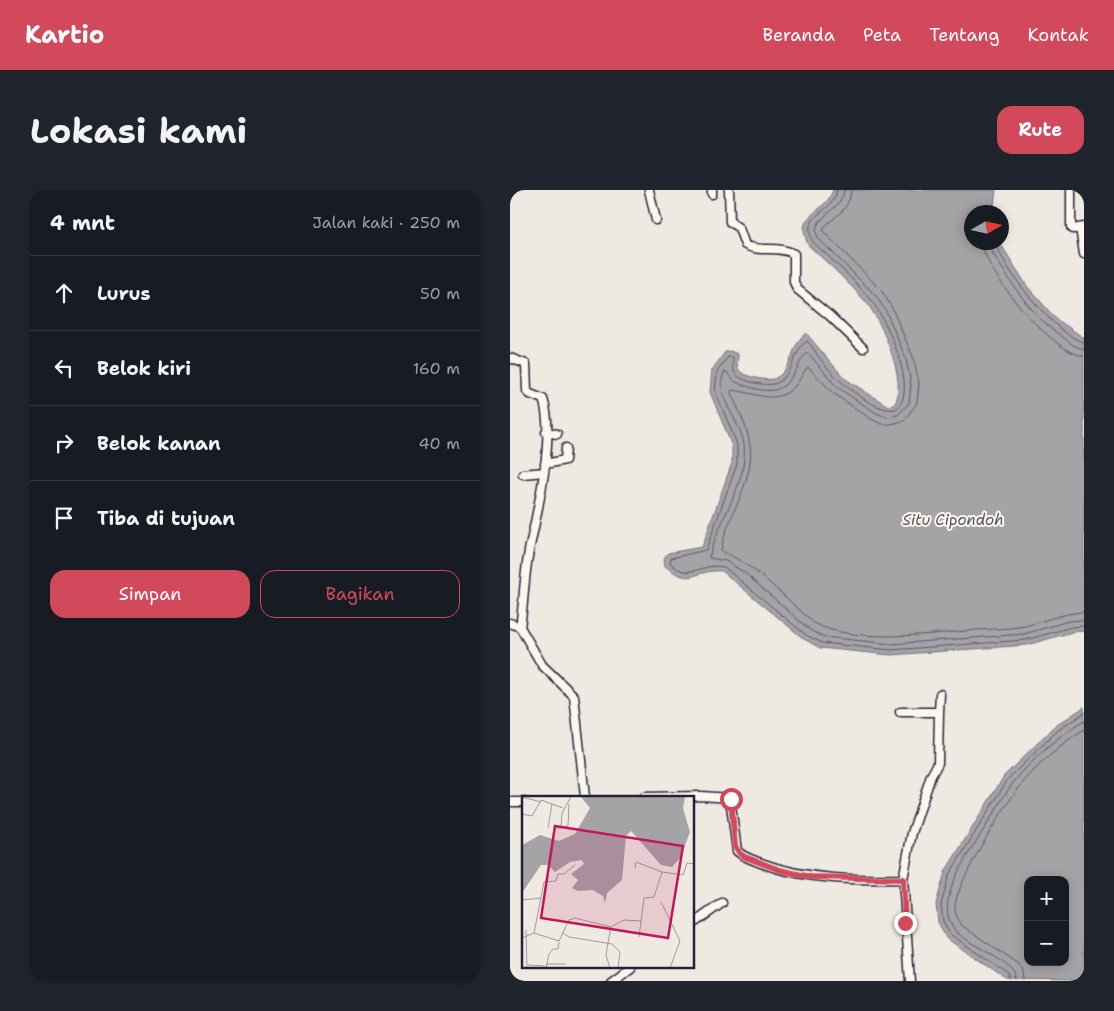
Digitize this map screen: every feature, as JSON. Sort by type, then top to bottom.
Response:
[{"type":"street","points":[[649,190],[656,220]]},
{"type":"street","points":[[729,190],[730,222],[739,228],[745,245],[786,250],[794,254],[794,282],[797,289],[830,316],[863,348]]},
{"type":"street","points":[[1071,190],[1071,227],[1073,229],[1082,228],[1084,254]]},
{"type":"street","points":[[510,358],[526,364],[528,391],[530,394],[543,399],[546,432],[545,468],[528,559],[520,627],[542,665],[574,696],[584,796]]},
{"type":"street","points":[[546,432],[557,434]]},
{"type":"street","points":[[523,474],[565,460],[566,448]]},
{"type":"street","points":[[510,623],[520,627]]},
{"type":"street","points":[[910,981],[903,879],[912,833],[938,763],[940,694]]},
{"type":"street","points":[[900,712],[939,712]]},
{"type":"street","points":[[695,796],[730,798],[737,851],[745,857],[780,870],[822,878],[903,879]]},
{"type":"street","points":[[695,922],[722,903]]},
{"type":"street","points":[[611,981],[629,968]]},
{"type":"water","name":"Situ Cipondoh","points":[[833,190],[996,190],[994,205],[964,205],[964,250],[1004,250],[1027,286],[1055,318],[1084,338],[1084,631],[1072,632],[1027,645],[891,655],[820,648],[804,639],[722,571],[705,572],[688,577],[682,576],[665,566],[664,558],[668,553],[702,547],[732,463],[732,446],[710,392],[712,370],[725,352],[730,351],[738,354],[738,367],[741,373],[756,378],[773,379],[785,369],[801,337],[806,333],[844,378],[888,406],[894,405],[898,395],[896,368],[879,323],[866,302],[808,245],[805,236],[804,230],[807,220],[830,197]]},
{"type":"water","points":[[1084,707],[1084,981],[1007,980],[946,938],[938,922],[936,904],[945,872],[1004,776],[1054,727]]},
{"type":"route","points":[[731,799],[735,846],[740,854],[780,870],[810,877],[903,879],[905,923]]}]
